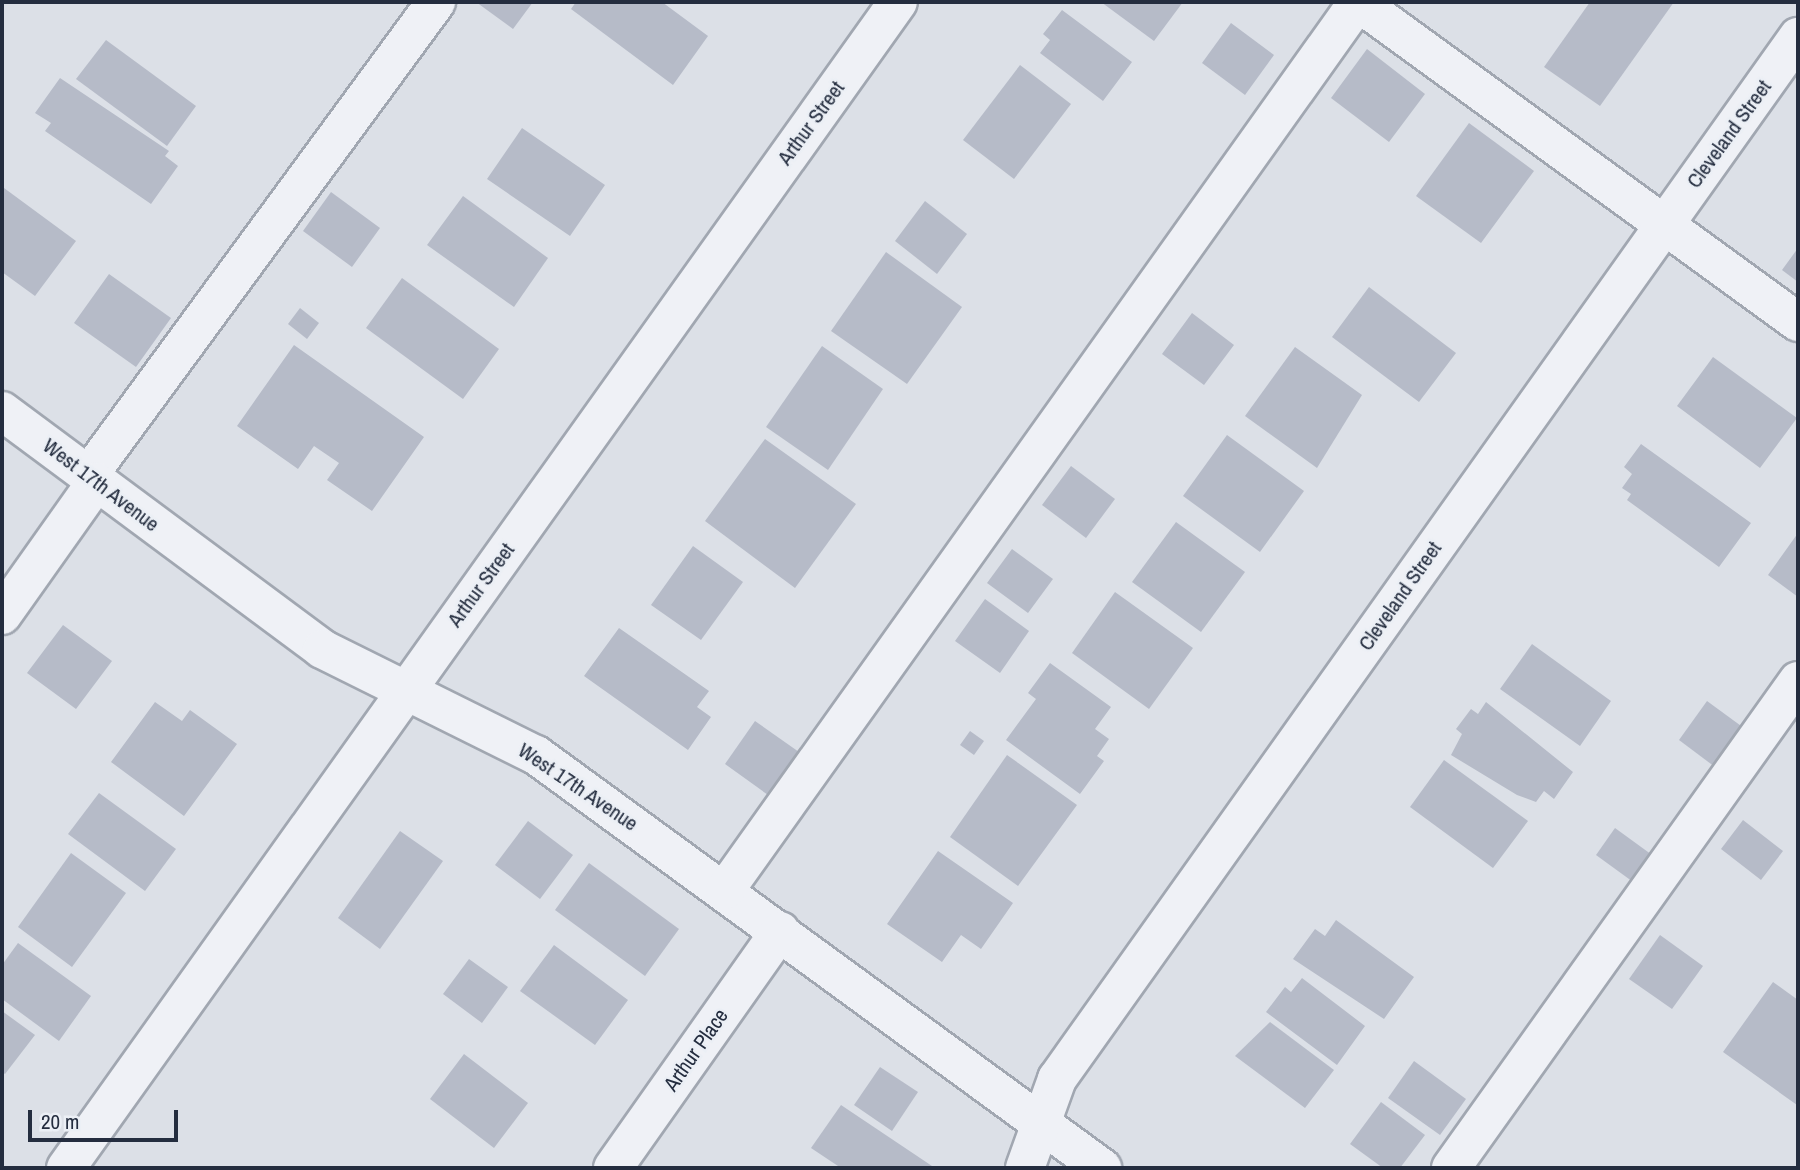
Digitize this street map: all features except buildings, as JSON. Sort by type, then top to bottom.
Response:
[{"type":"street","points":[[2,615],[92,479],[436,2]]},
{"type":"street","name":"Arthur Street","points":[[66,1168],[898,2]]},
{"type":"street","points":[[725,890],[1358,2],[1798,323]]},
{"type":"street","name":"Cleveland Street","points":[[1025,1168],[1057,1079],[1798,37]]},
{"type":"street","name":"West 17th Avenue","points":[[2,411],[322,649],[536,755],[725,890],[1102,1168]]},
{"type":"street","points":[[1451,1168],[1798,681]]},
{"type":"street","name":"Arthur Place","points":[[613,1168],[780,931]]}]
